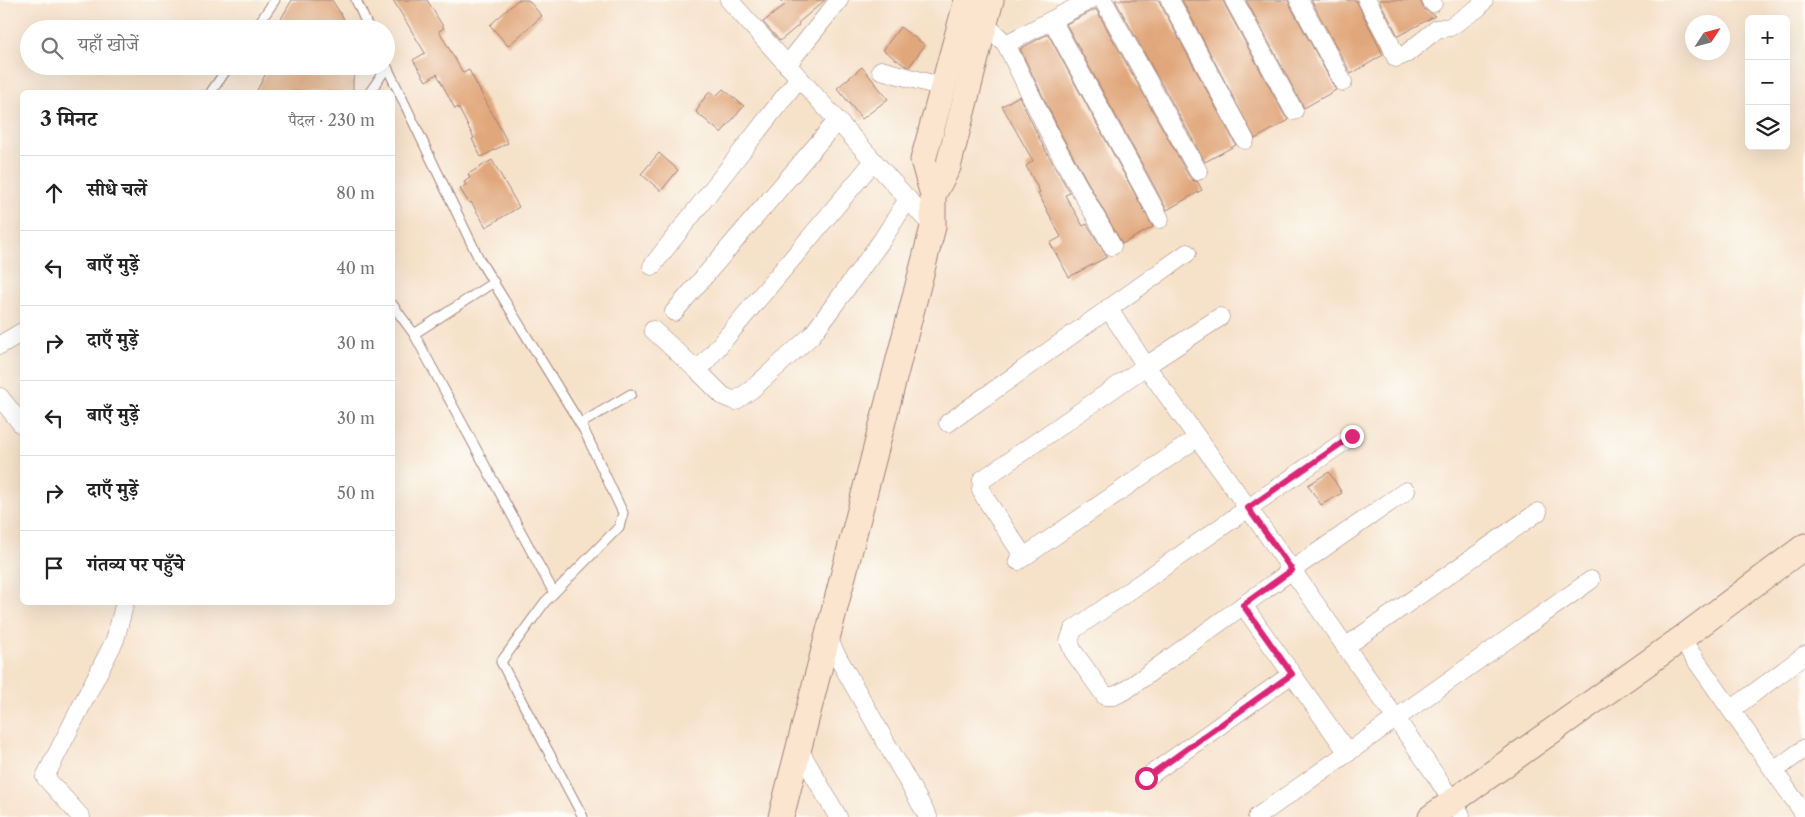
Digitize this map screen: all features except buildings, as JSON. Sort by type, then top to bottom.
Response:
[{"type":"street","points":[[729,0],[933,227]]},
{"type":"street","points":[[787,65],[839,0]]},
{"type":"street","points":[[781,817],[933,227],[933,195],[923,160],[967,0]]},
{"type":"street","points":[[933,195],[948,167],[991,0]]},
{"type":"street","points":[[1006,44],[1090,0]]},
{"type":"street","points":[[1103,0],[1198,171]]},
{"type":"street","points":[[1170,0],[1245,140]]},
{"type":"street","points":[[1234,0],[1294,111]]},
{"type":"street","points":[[1299,0],[1343,82]]},
{"type":"street","points":[[1367,0],[1396,58],[1406,54],[1437,29],[1450,27],[1478,8],[1484,0]]},
{"type":"street","points":[[1052,20],[1160,219]]},
{"type":"street","points":[[985,24],[1006,44],[1053,141],[1112,246]]},
{"type":"street","points":[[881,70],[943,87]]},
{"type":"street","points":[[652,266],[799,78]]},
{"type":"street","points":[[674,312],[837,121]]},
{"type":"street","points":[[698,371],[874,161]]},
{"type":"street","points":[[653,330],[723,396],[735,401],[751,390],[812,335],[882,240],[908,199]]},
{"type":"street","points":[[948,423],[1108,308],[1187,254]]},
{"type":"street","points":[[1108,308],[1146,366],[1396,719],[1446,814],[1687,646],[1805,568]]},
{"type":"street","points":[[1198,438],[1021,559],[981,490],[982,480],[1220,317]]},
{"type":"street","points":[[0,345],[20,333]]},
{"type":"street","points":[[0,397],[20,422]]},
{"type":"street","points":[[1352,436],[1073,630],[1069,641],[1073,651],[1105,696],[1114,696],[1126,690],[1292,570],[1406,491]]},
{"type":"street","points":[[1345,647],[1538,512]]},
{"type":"street","points":[[1687,646],[1805,546]]},
{"type":"street","points":[[1257,817],[1591,580]]},
{"type":"street","points":[[81,817],[45,777],[115,640],[124,605]]},
{"type":"street","points":[[1243,605],[1348,753]]},
{"type":"street","points":[[827,638],[928,817]]},
{"type":"street","points":[[1687,646],[1805,815]]},
{"type":"street","points":[[1731,710],[1805,655]]},
{"type":"street","points":[[1146,778],[1292,674]]},
{"type":"street","points":[[1774,771],[1805,748]]},
{"type":"street","points":[[798,750],[838,817]]},
{"type":"lane","points":[[261,20],[274,0]]},
{"type":"lane","points":[[356,0],[365,20]]},
{"type":"lane","points":[[212,90],[223,75]]},
{"type":"lane","points":[[371,90],[381,75]]},
{"type":"lane","points":[[391,75],[479,259],[580,424],[623,513],[619,527],[545,602],[501,662],[583,817]]},
{"type":"lane","points":[[414,334],[494,282]]},
{"type":"lane","points":[[395,308],[414,334],[554,593]]},
{"type":"lane","points":[[580,424],[631,394]]},
{"type":"route","points":[[1146,778],[1292,674],[1243,605],[1292,570],[1248,508],[1352,436]]}]
